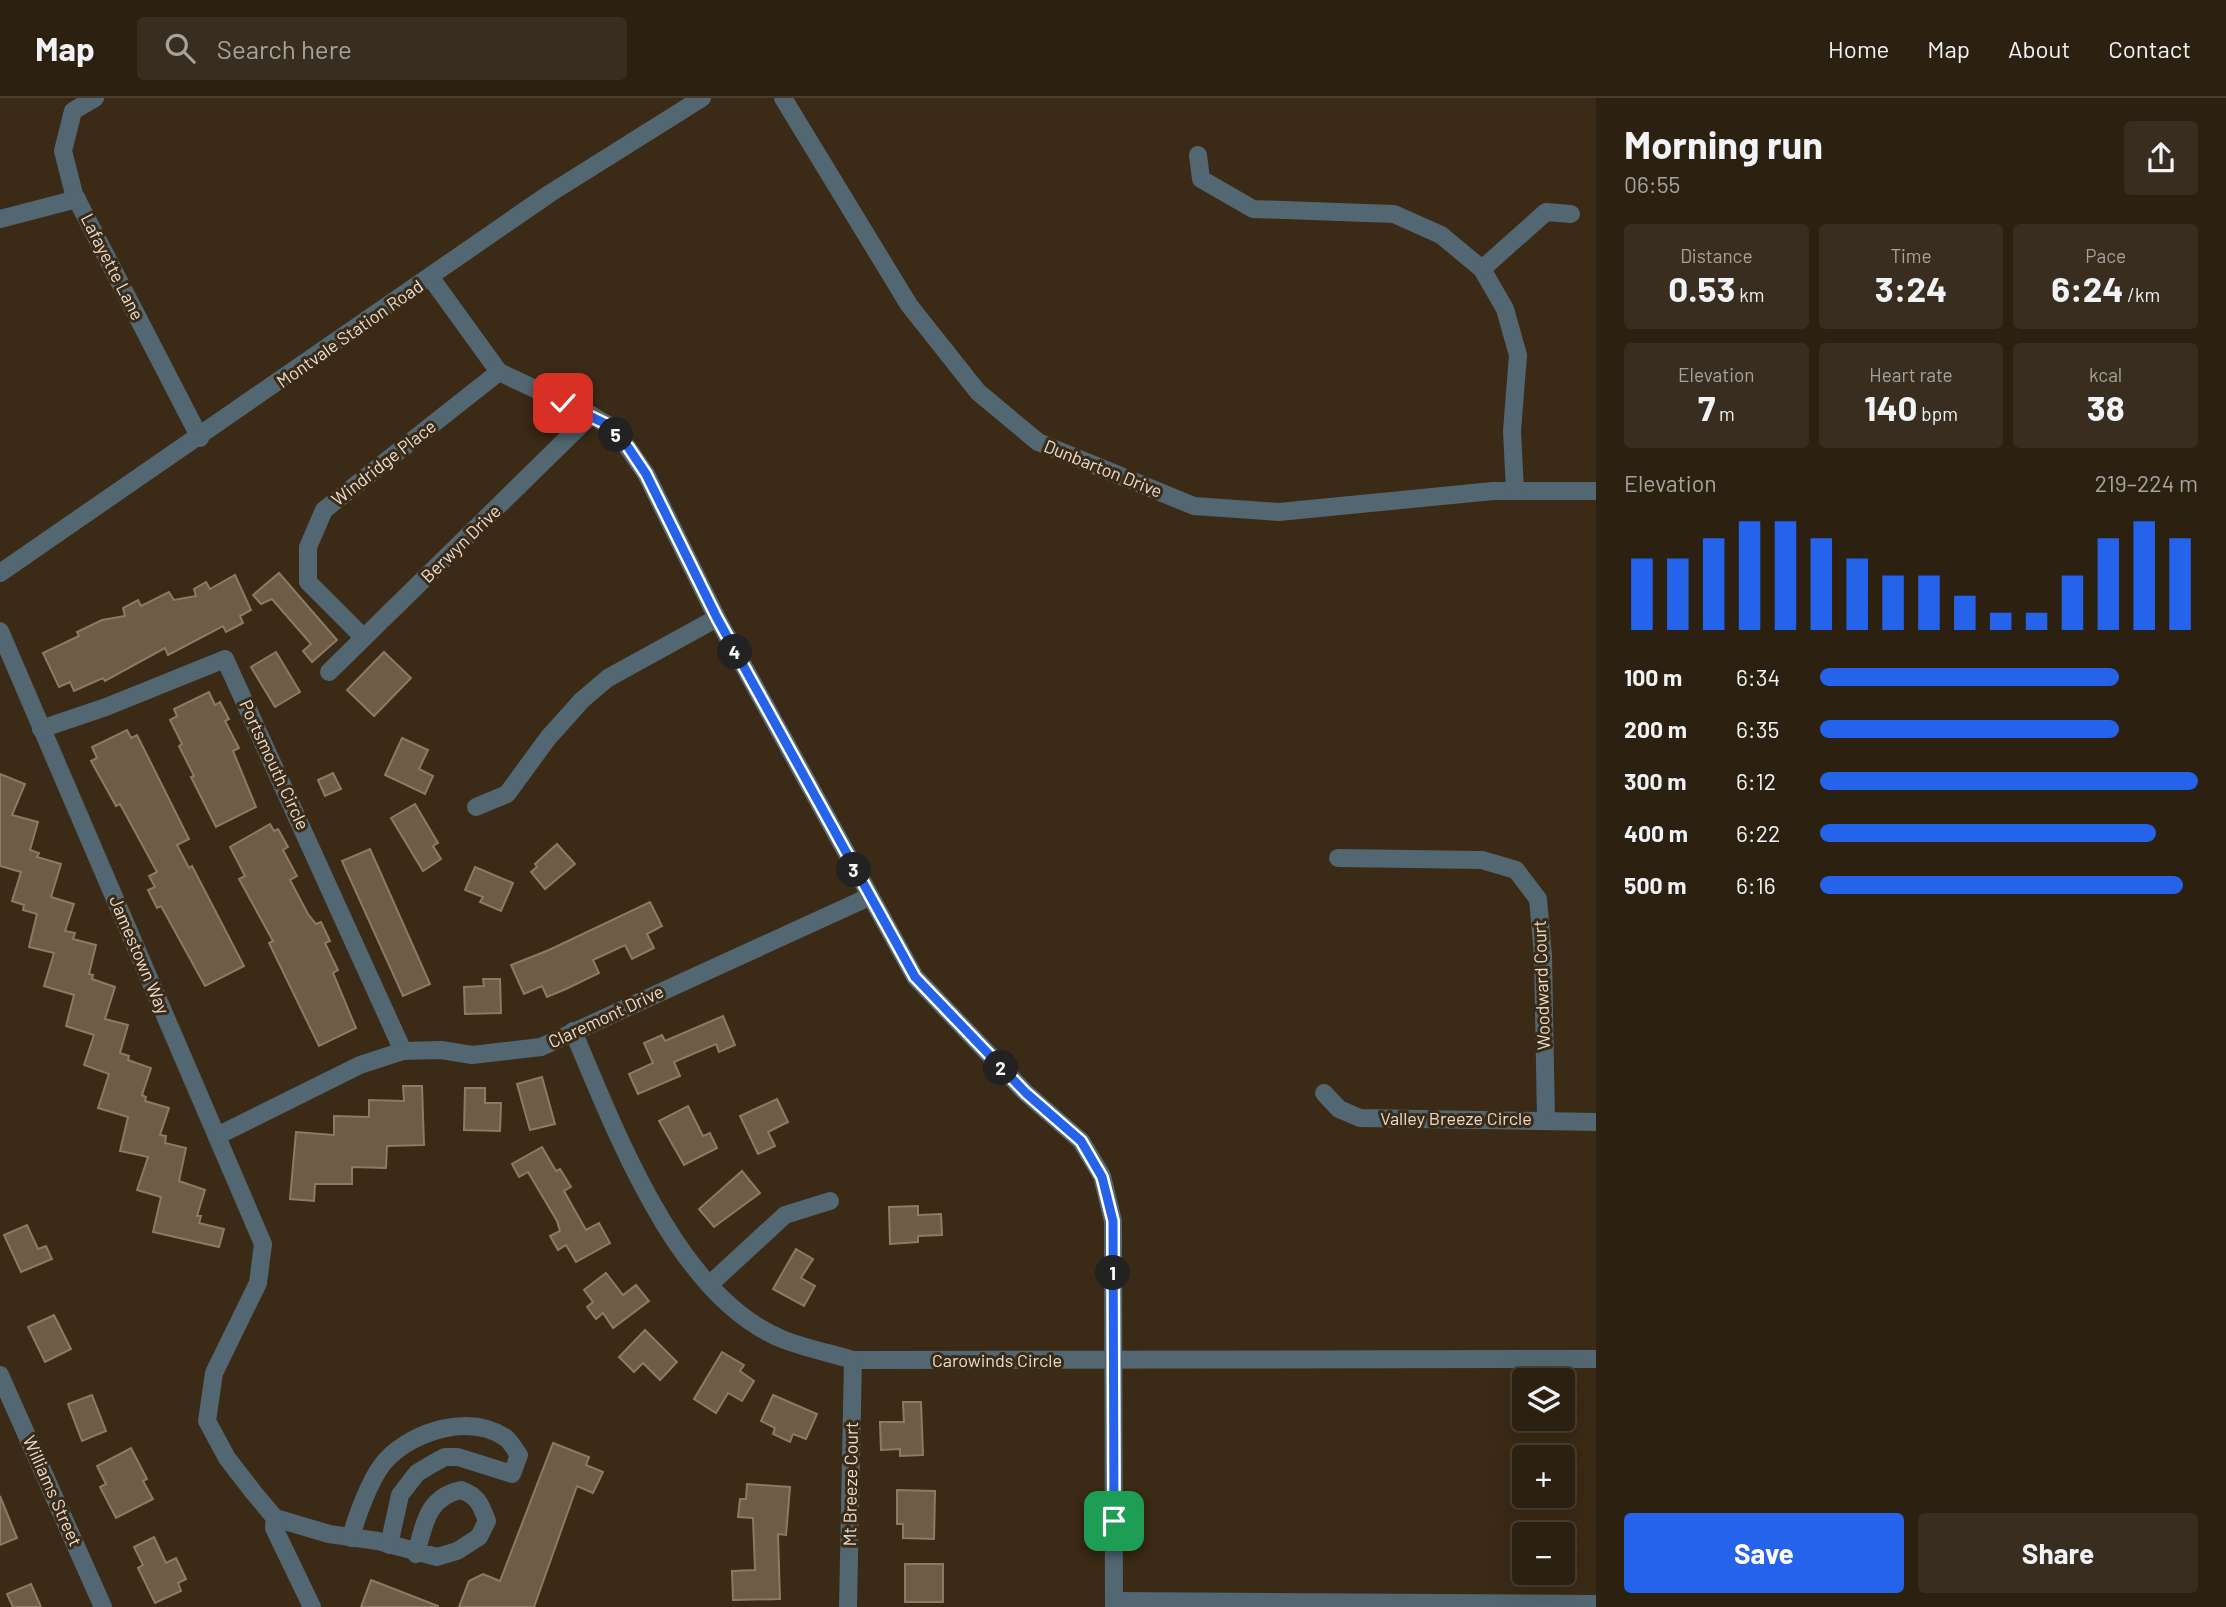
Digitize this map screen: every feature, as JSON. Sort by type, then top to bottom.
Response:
[{"type":"street","name":"Lafayette Lane","points":[[95,98],[73,111],[63,151],[77,199],[200,438]]},
{"type":"street","name":"Dunbarton Drive","points":[[783,98],[909,305],[978,393],[1038,442],[1194,506],[1279,512],[1378,500],[1515,491],[1596,492]]},
{"type":"street","name":"Montvale Station Road","points":[[0,573],[200,438],[550,194],[691,101]]},
{"type":"street","points":[[1198,155],[1201,179],[1253,209],[1394,214],[1441,235],[1482,269],[1506,309],[1518,355],[1512,431],[1515,491]]},
{"type":"street","points":[[0,219],[77,199]]},
{"type":"street","points":[[1482,269],[1546,212],[1571,214]]},
{"type":"street","points":[[431,278],[499,372],[591,415],[606,424],[628,447],[646,474],[717,618],[915,977],[1026,1093],[1081,1141],[1102,1177],[1113,1221],[1115,1604],[1596,1604]]},
{"type":"street","name":"Windridge Place","points":[[364,638],[308,582],[308,547],[324,510],[499,372]]},
{"type":"street","name":"Berwyn Drive","points":[[328,672],[591,415]]},
{"type":"street","points":[[476,807],[507,794],[548,738],[582,700],[607,678],[717,618]]},
{"type":"street","name":"Jamestown Way","points":[[0,631],[263,1244],[258,1283],[214,1373],[207,1421],[227,1458],[275,1518]]},
{"type":"street","name":"Portsmouth Circle","points":[[41,729],[106,707],[225,659],[403,1051]]},
{"type":"street","name":"Woodward Court","points":[[1338,858],[1482,860],[1516,870],[1538,899],[1543,956],[1546,1120]]},
{"type":"street","name":"Claremont Drive","points":[[217,1136],[360,1065],[403,1051],[441,1050],[472,1055],[541,1047],[869,897]]},
{"type":"street","name":"Carowinds Circle","points":[[573,1031],[622,1146],[656,1211],[709,1285],[741,1315],[780,1338],[853,1360],[1113,1362],[1596,1359]]},
{"type":"street","name":"Valley Breeze Circle","points":[[1324,1093],[1339,1109],[1360,1118],[1596,1122]]},
{"type":"street","points":[[709,1285],[785,1215],[830,1201]]},
{"type":"street","name":"Mt Breeze Court","points":[[848,1607],[853,1360]]},
{"type":"street","name":"Williams Street","points":[[0,1375],[103,1607]]},
{"type":"street","points":[[351,1538],[385,1461],[418,1436],[452,1427],[486,1430],[506,1438],[519,1455],[517,1468],[512,1474],[458,1457],[445,1457],[417,1473],[400,1495],[389,1545]]},
{"type":"street","points":[[312,1607],[274,1528],[275,1518],[416,1554]]},
{"type":"building","points":[[279,573],[337,640],[312,662],[303,651],[311,644],[272,599],[261,604],[253,595]]},
{"type":"building","points":[[235,575],[251,610],[240,616],[243,623],[226,632],[223,626],[168,655],[165,648],[105,681],[103,678],[74,691],[70,682],[59,687],[43,653],[79,636],[77,632],[102,620],[125,616],[123,608],[138,600],[141,606],[169,592],[174,600],[196,596],[194,589],[206,582],[210,589]]},
{"type":"building","points":[[276,652],[300,692],[275,707],[251,667]]},
{"type":"building","points":[[384,652],[411,678],[374,716],[347,690]]},
{"type":"building","points":[[209,692],[215,705],[220,702],[229,719],[225,721],[239,748],[233,751],[256,807],[216,827],[191,777],[194,776],[170,720],[177,716],[174,709]]},
{"type":"building","points":[[127,730],[131,738],[137,735],[189,839],[177,845],[189,868],[192,866],[244,966],[205,986],[161,906],[157,908],[148,890],[155,887],[149,876],[157,872],[120,804],[116,806],[91,761],[97,758],[92,747]]},
{"type":"building","points":[[402,738],[428,750],[419,769],[433,776],[425,794],[385,775]]},
{"type":"building","points":[[333,773],[341,789],[325,796],[318,780]]},
{"type":"building","points":[[0,774],[25,784],[12,815],[38,822],[30,850],[39,853],[37,857],[61,864],[51,897],[74,904],[65,931],[75,933],[73,939],[96,945],[89,974],[93,975],[92,979],[115,987],[105,1019],[128,1025],[120,1053],[129,1056],[128,1060],[151,1068],[142,1095],[146,1097],[145,1101],[169,1108],[160,1135],[166,1136],[165,1143],[186,1148],[179,1181],[205,1190],[197,1216],[201,1216],[199,1223],[224,1229],[219,1247],[153,1232],[161,1197],[137,1190],[148,1157],[120,1151],[128,1117],[98,1108],[109,1074],[84,1065],[94,1035],[66,1026],[74,995],[44,986],[54,953],[29,947],[37,914],[23,910],[24,905],[12,901],[21,872],[0,866]]},
{"type":"building","points":[[415,804],[438,843],[433,846],[441,859],[423,871],[391,818]]},
{"type":"building","points":[[270,824],[274,831],[278,829],[288,847],[283,850],[297,876],[290,880],[308,914],[316,924],[321,922],[330,941],[325,943],[338,970],[333,973],[356,1028],[319,1046],[269,943],[273,941],[239,879],[245,876],[230,847]]},
{"type":"building","points":[[557,844],[575,864],[545,889],[531,872],[537,867],[535,864]]},
{"type":"building","points":[[370,849],[430,984],[403,996],[342,861]]},
{"type":"building","points":[[475,867],[513,883],[501,911],[480,902],[483,897],[465,890]]},
{"type":"building","points":[[650,902],[662,926],[647,934],[654,948],[632,959],[625,945],[593,960],[599,973],[547,997],[542,986],[524,994],[511,965]]},
{"type":"building","points":[[483,979],[500,979],[501,1013],[465,1014],[464,987],[484,986]]},
{"type":"building","points":[[723,1016],[735,1045],[719,1052],[716,1044],[674,1062],[680,1076],[638,1094],[629,1074],[653,1063],[644,1043],[662,1035],[665,1041]]},
{"type":"building","points":[[542,1077],[555,1124],[530,1130],[517,1084]]},
{"type":"building","points":[[403,1086],[422,1086],[424,1145],[387,1146],[386,1168],[352,1167],[352,1184],[315,1184],[314,1201],[290,1199],[296,1132],[334,1135],[334,1116],[369,1117],[369,1100],[404,1101]]},
{"type":"building","points":[[465,1088],[485,1088],[485,1103],[501,1103],[500,1131],[464,1130]]},
{"type":"building","points":[[777,1099],[788,1122],[768,1132],[775,1146],[758,1154],[740,1116]]},
{"type":"building","points":[[688,1106],[703,1136],[710,1133],[717,1148],[684,1165],[659,1121]]},
{"type":"building","points":[[542,1147],[556,1171],[560,1169],[571,1187],[564,1191],[586,1230],[599,1223],[610,1243],[576,1262],[566,1245],[558,1250],[550,1236],[560,1231],[557,1221],[528,1172],[519,1177],[512,1164]]},
{"type":"building","points":[[742,1171],[760,1193],[714,1227],[699,1209]]},
{"type":"building","points":[[918,1206],[918,1215],[941,1214],[942,1235],[918,1236],[918,1242],[890,1244],[889,1207]]},
{"type":"building","points":[[27,1225],[38,1249],[46,1246],[52,1259],[21,1272],[4,1235]]},
{"type":"building","points":[[796,1249],[813,1259],[801,1278],[815,1286],[804,1306],[773,1289]]},
{"type":"building","points":[[606,1273],[623,1295],[636,1285],[649,1301],[613,1328],[603,1313],[596,1319],[587,1307],[593,1302],[584,1290]]},
{"type":"building","points":[[54,1315],[71,1349],[45,1362],[28,1327]]},
{"type":"building","points":[[645,1330],[677,1362],[660,1380],[643,1363],[634,1372],[619,1357]]},
{"type":"building","points":[[722,1352],[744,1365],[740,1371],[754,1381],[742,1401],[728,1393],[716,1413],[694,1399]]},
{"type":"building","points":[[92,1395],[106,1431],[82,1441],[68,1404]]},
{"type":"building","points":[[773,1395],[817,1414],[806,1439],[793,1434],[790,1442],[773,1434],[775,1428],[761,1421]]},
{"type":"building","points":[[903,1402],[921,1402],[923,1455],[900,1456],[900,1449],[881,1450],[880,1422],[904,1422]]},
{"type":"building","points":[[553,1443],[589,1457],[586,1465],[603,1472],[593,1493],[577,1486],[534,1607],[459,1607],[469,1581],[483,1574],[500,1581]]},
{"type":"building","points":[[131,1448],[147,1479],[143,1481],[153,1499],[116,1518],[100,1487],[106,1484],[97,1466]]},
{"type":"building","points":[[747,1484],[790,1487],[786,1535],[778,1534],[780,1599],[733,1600],[732,1571],[755,1570],[753,1518],[738,1517],[740,1499],[746,1499]]},
{"type":"building","points":[[897,1490],[935,1491],[934,1539],[903,1538],[903,1524],[897,1524]]},
{"type":"building","points":[[0,1496],[17,1538],[0,1545]]},
{"type":"building","points":[[154,1537],[166,1563],[176,1558],[186,1579],[178,1583],[181,1591],[155,1603],[138,1568],[143,1565],[134,1547]]},
{"type":"building","points":[[905,1564],[943,1564],[943,1602],[905,1602]]},
{"type":"building","points":[[371,1580],[438,1606],[438,1607],[361,1607]]},
{"type":"building","points":[[31,1584],[41,1607],[13,1607],[7,1594]]},
{"type":"route","points":[[563,403],[606,424],[628,447],[646,474],[717,618],[915,977],[1026,1093],[1081,1141],[1102,1177],[1113,1221],[1114,1521]]}]
